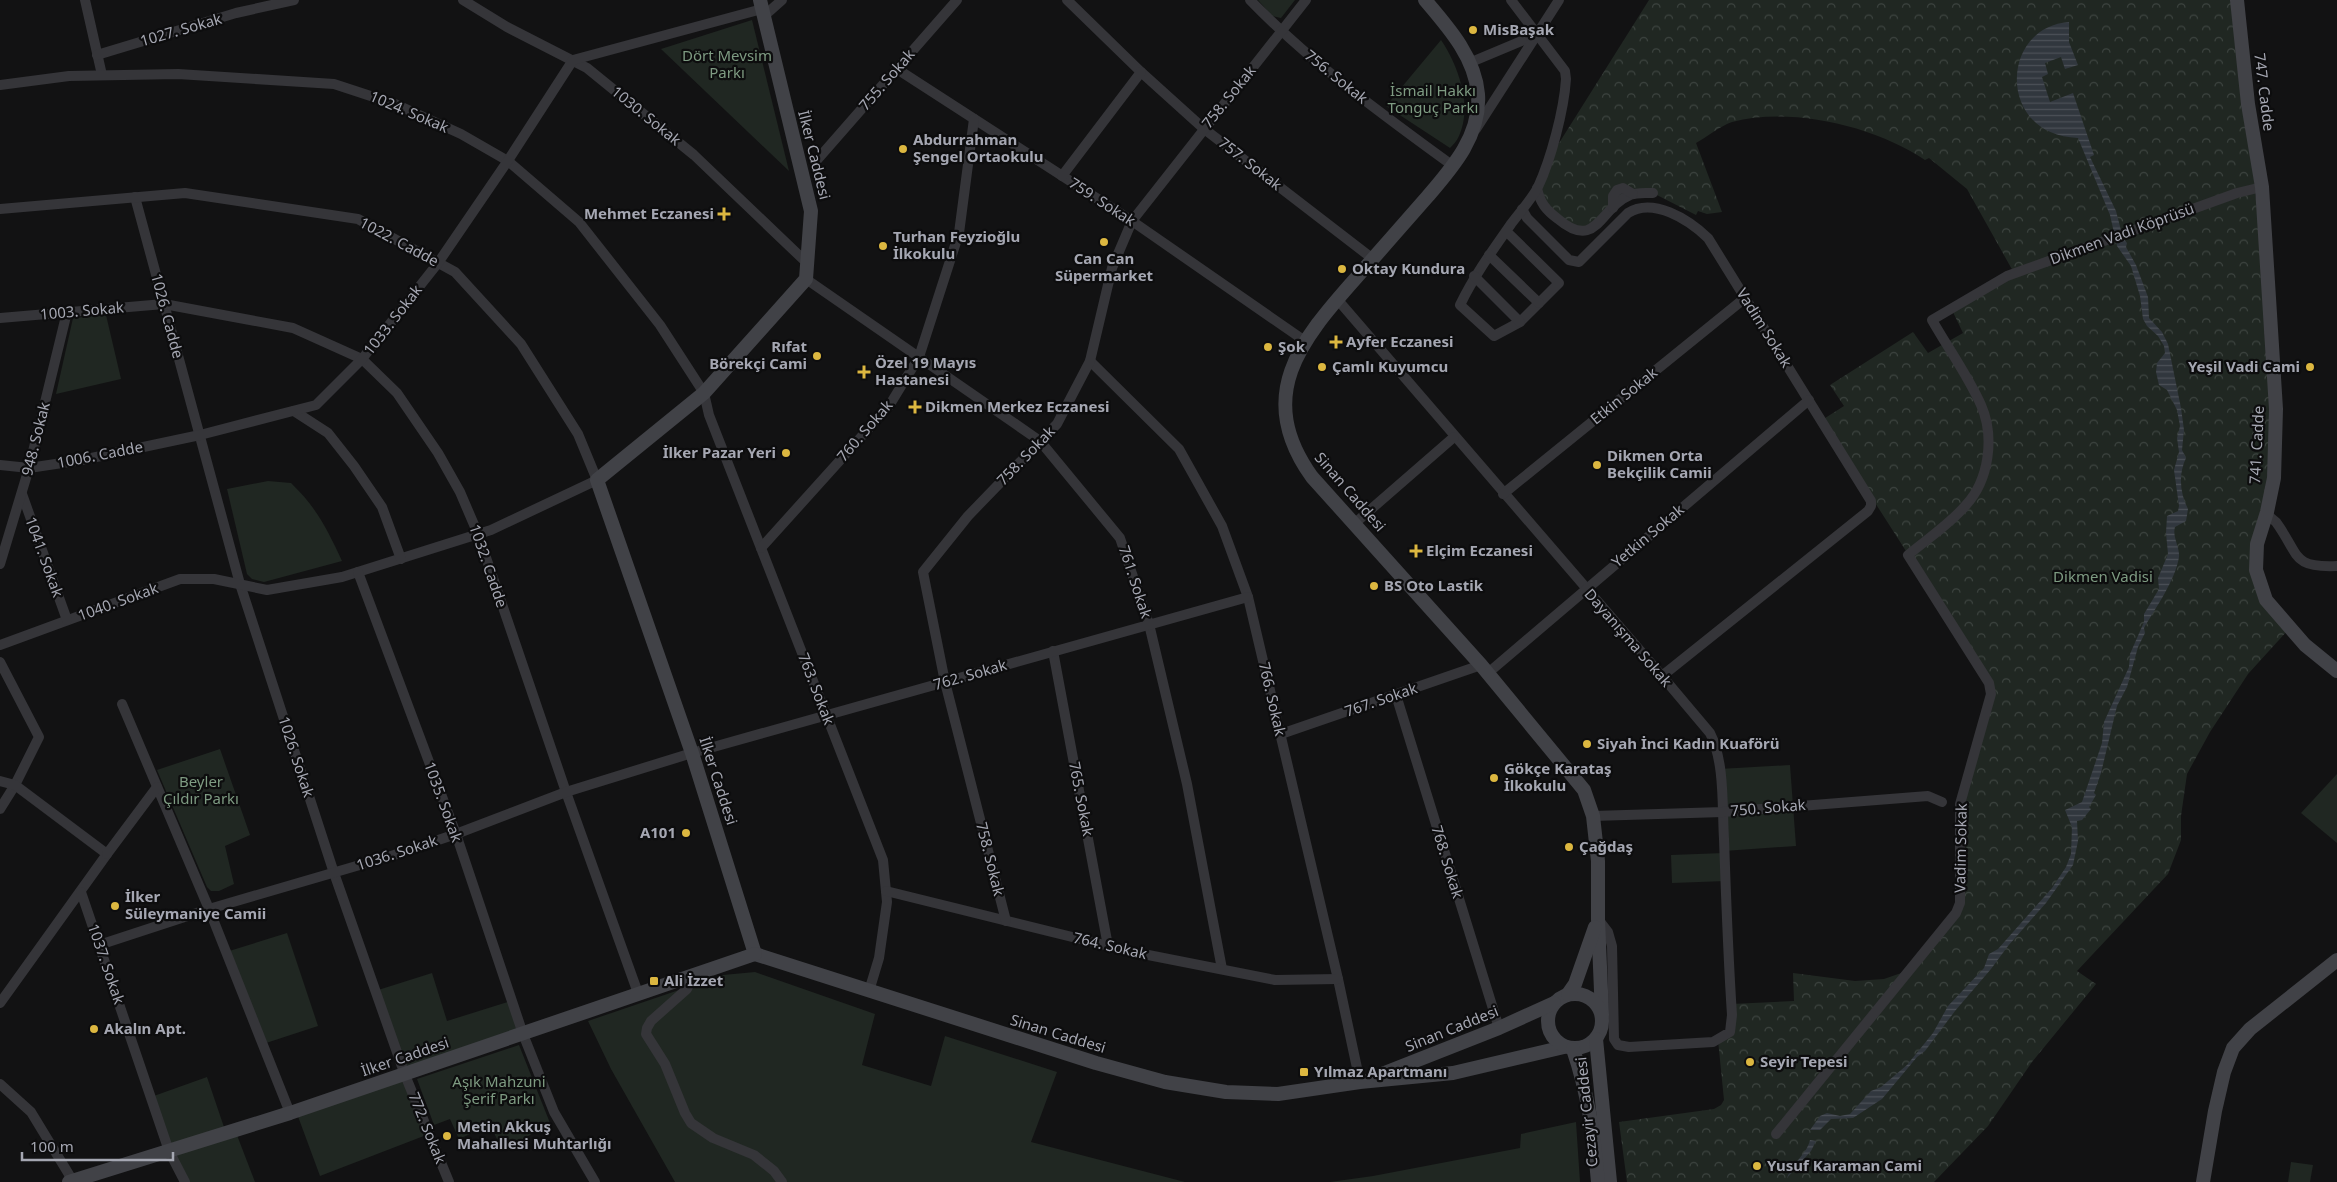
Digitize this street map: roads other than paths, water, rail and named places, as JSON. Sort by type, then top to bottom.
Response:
[{"type":"main road","name":"Sinan Caddesi","points":[[1425,0],[1453,35],[1469,64],[1478,92],[1478,108],[1474,132],[1452,166],[1337,299],[1305,341],[1296,357],[1285,392],[1286,415],[1291,440],[1302,464],[1312,477],[1484,669],[1573,774],[1584,790],[1594,816],[1598,860],[1598,919],[1602,1015]]},
{"type":"main road","name":"747. Cadde","points":[[2237,0],[2248,104],[2262,188]]},
{"type":"main road","name":"İlker Caddesi","points":[[762,8],[811,211],[806,279]]},
{"type":"main road","name":"741. Cadde","points":[[2262,188],[2276,409],[2274,478],[2255,561],[2257,580],[2266,600],[2289,628],[2317,656],[2337,671]]},
{"type":"main road","points":[[597,480],[704,393],[806,279]]},
{"type":"main road","name":"İlker Caddesi","points":[[71,1181],[405,1075],[755,954],[692,753],[597,480]]},
{"type":"main road","name":"Sinan Caddesi","points":[[1568,994],[1575,984],[1598,919]]},
{"type":"main road","name":"Sinan Caddesi","points":[[755,954],[1096,1063],[1165,1082],[1226,1092],[1278,1094],[1360,1082],[1453,1073],[1569,1048]]},
{"type":"main road","points":[[2203,1182],[2215,1111],[2224,1072],[2233,1048],[2250,1029],[2337,960]]},
{"type":"main road","points":[[1568,994],[1586,996],[1593,1000],[1602,1015],[1600,1032],[1596,1039],[1581,1048],[1569,1048],[1557,1042],[1548,1028],[1549,1011],[1554,1003],[1568,994]]},
{"type":"main road","name":"Sinan Caddesi","points":[[1360,1082],[1499,1028],[1554,1003]]},
{"type":"main road","name":"Cezayir Caddesi","points":[[1596,1039],[1600,1131],[1598,1182]]},
{"type":"main road","name":"Cezayir Caddesi","points":[[1569,1048],[1583,1078],[1600,1131],[1610,1182]]},
{"type":"street","points":[[85,0],[102,75]]},
{"type":"street","name":"1027. Sokak","points":[[97,54],[236,13],[294,0]]},
{"type":"street","name":"1030. Sokak","points":[[465,0],[506,27],[587,68],[694,155],[807,263]]},
{"type":"street","points":[[573,60],[762,8],[782,0]]},
{"type":"street","name":"755. Sokak","points":[[817,160],[957,0]]},
{"type":"street","name":"757. Sokak","points":[[1068,0],[1141,72],[1203,128],[1373,259]]},
{"type":"street","name":"756. Sokak","points":[[1250,0],[1281,32],[1370,105],[1452,166]]},
{"type":"street","name":"758. Sokak","points":[[1006,921],[945,682],[923,572],[968,516],[1057,424],[1090,361],[1112,268],[1132,221],[1203,128],[1306,0]]},
{"type":"street","points":[[1506,231],[1559,283],[1520,322],[1494,336],[1460,305],[1474,276],[1506,231],[1537,188],[1549,158],[1566,79],[1565,71],[1511,0]]},
{"type":"street","points":[[1474,132],[1559,0]]},
{"type":"street","points":[[1469,64],[1537,35]]},
{"type":"street","name":"1033. Sokak","points":[[200,435],[316,405],[362,359],[438,263],[573,60]]},
{"type":"street","name":"759. Sokak","points":[[896,69],[1132,221],[1305,341]]},
{"type":"street","points":[[1062,176],[1141,72]]},
{"type":"street","name":"1024. Sokak","points":[[0,85],[69,76],[178,74],[334,84],[395,104],[461,134],[508,160],[579,222],[660,325],[704,393]]},
{"type":"street","name":"760. Sokak","points":[[761,548],[889,406],[919,357],[959,233],[974,119]]},
{"type":"street","points":[[1537,188],[1544,208],[1574,230],[1582,232],[1592,229],[1613,208],[1613,196],[1617,190],[1623,188],[1633,194],[1652,193]]},
{"type":"street","name":"Dikmen Vadi Köprüsü","points":[[1908,555],[1966,505],[1980,484],[1989,443],[1982,406],[1932,320],[2007,276],[2237,193],[2262,188]]},
{"type":"street","name":"1022. Cadde","points":[[0,209],[185,193],[358,219],[455,272],[522,344],[578,434],[597,480]]},
{"type":"street","name":"1026. Cadde","points":[[135,197],[200,435]]},
{"type":"street","name":"Vadim Sokak","points":[[1522,209],[1527,218],[1569,260],[1579,262],[1628,213],[1636,208],[1653,206],[1670,213],[1702,232],[1708,238],[1872,501],[1868,511],[1662,676]]},
{"type":"street","points":[[1489,255],[1539,302]]},
{"type":"street","points":[[1474,276],[1520,322]]},
{"type":"street","name":"761. Sokak","points":[[806,279],[1040,441],[1120,538],[1149,624],[1188,784],[1222,969]]},
{"type":"street","name":"Etkin Sokak","points":[[1503,494],[1745,298]]},
{"type":"street","name":"Dayanışma Sokak","points":[[1337,299],[1503,494],[1662,676],[1710,733],[1715,743],[1718,755],[1722,812],[1732,1015],[1730,1032],[1713,1042],[1629,1047],[1618,1045],[1614,1039],[1612,946],[1608,932],[1598,919]]},
{"type":"street","name":"1003. Sokak","points":[[0,318],[164,304]]},
{"type":"street","name":"1032. Cadde","points":[[164,304],[293,328],[362,359],[397,393],[419,422],[460,492],[478,534],[566,792],[638,994]]},
{"type":"street","name":"948. Sokak","points":[[0,564],[29,468],[67,312]]},
{"type":"street","name":"766. Sokak","points":[[1090,361],[1179,449],[1222,526],[1248,597],[1338,978],[1360,1082]]},
{"type":"street","name":"763. Sokak","points":[[704,393],[709,416],[882,860],[887,902],[880,958],[869,991]]},
{"type":"street","name":"Yetkin Sokak","points":[[1484,669],[1585,588],[1809,400]]},
{"type":"street","points":[[294,411],[328,433],[354,466],[382,507],[400,558]]},
{"type":"street","name":"1006. Cadde","points":[[0,465],[29,468],[82,460],[200,435]]},
{"type":"street","name":"1026. Sokak","points":[[200,435],[240,584],[334,873],[405,1075]]},
{"type":"street","points":[[1354,524],[1454,437]]},
{"type":"street","name":"1040. Sokak","points":[[0,646],[180,580],[214,579],[267,590],[342,577],[478,534],[597,480]]},
{"type":"street","name":"1041. Sokak","points":[[22,494],[67,620]]},
{"type":"street","points":[[2264,518],[2270,517],[2276,522],[2301,561],[2316,567],[2337,566]]},
{"type":"street","name":"Vadim Sokak","points":[[1776,1134],[1956,913],[1960,903],[1960,804],[1991,694],[1989,683],[1908,555]]},
{"type":"street","name":"1035. Sokak","points":[[358,572],[456,834],[523,1034],[554,1112],[596,1182]]},
{"type":"street","name":"762. Sokak","points":[[692,753],[1248,597]]},
{"type":"street","name":"765. Sokak","points":[[1053,651],[1108,946]]},
{"type":"street","points":[[0,662],[40,738],[0,809]]},
{"type":"street","name":"767. Sokak","points":[[1281,734],[1396,695],[1484,669]]},
{"type":"street","name":"768. Sokak","points":[[1396,695],[1499,1028]]},
{"type":"street","points":[[122,704],[209,909],[290,1113]]},
{"type":"street","name":"1036. Sokak","points":[[99,945],[209,909],[334,873],[456,834],[566,792],[692,753]]},
{"type":"street","points":[[0,781],[15,785],[107,854]]},
{"type":"street","points":[[0,1004],[107,854],[157,788]]},
{"type":"street","name":"750. Sokak","points":[[1594,816],[1722,812],[1928,796],[1942,802]]},
{"type":"street","name":"764. Sokak","points":[[886,891],[1108,946],[1275,980],[1338,978]]},
{"type":"street","name":"1037. Sokak","points":[[80,892],[169,1151],[185,1182]]},
{"type":"street","points":[[694,974],[686,989],[651,1021],[646,1034],[665,1064],[685,1114],[691,1123],[713,1138],[754,1154],[774,1171],[782,1182]]},
{"type":"street","name":"772. Sokak","points":[[405,1075],[449,1182]]},
{"type":"street","points":[[0,1084],[31,1112],[71,1181]]},
{"type":"place","name":"MisBaşak","points":[[1473,30]]},
{"type":"place","name":"Abdurrahman Şengel Ortaokulu","points":[[903,149]]},
{"type":"place","name":"Mehmet Eczanesi","points":[[724,214]]},
{"type":"place","name":"Can Can Süpermarket","points":[[1104,242]]},
{"type":"place","name":"Turhan Feyzioğlu İlkokulu","points":[[883,246]]},
{"type":"place","name":"Oktay Kundura","points":[[1342,269]]},
{"type":"place","name":"Ayfer Eczanesi","points":[[1336,342]]},
{"type":"place","name":"Şok","points":[[1268,347]]},
{"type":"place","name":"Rıfat Börekçi Cami","points":[[817,356]]},
{"type":"place","name":"Çamlı Kuyumcu","points":[[1322,367]]},
{"type":"place","name":"Yeşil Vadi Cami","points":[[2310,367]]},
{"type":"place","name":"Özel 19 Mayıs Hastanesi","points":[[864,372]]},
{"type":"place","name":"Dikmen Merkez Eczanesi","points":[[915,407]]},
{"type":"place","name":"İlker Pazar Yeri","points":[[786,453]]},
{"type":"place","name":"Dikmen Orta Bekçilik Camii","points":[[1597,465]]},
{"type":"place","name":"Elçim Eczanesi","points":[[1416,551]]},
{"type":"place","name":"BS Oto Lastik","points":[[1374,586]]},
{"type":"place","name":"Siyah İnci Kadın Kuaförü","points":[[1587,744]]},
{"type":"place","name":"Gökçe Karataş İlkokulu","points":[[1494,778]]},
{"type":"place","name":"A101","points":[[686,833]]},
{"type":"place","name":"Çağdaş","points":[[1569,847]]},
{"type":"place","name":"İlker Süleymaniye Camii","points":[[115,906]]},
{"type":"place","name":"Ali İzzet","points":[[654,981]]},
{"type":"place","name":"Akalın Apt.","points":[[94,1029]]},
{"type":"place","name":"Seyir Tepesi","points":[[1750,1062]]},
{"type":"place","name":"Yılmaz Apartmanı","points":[[1304,1072]]},
{"type":"place","name":"Metin Akkuş Mahallesi Muhtarlığı","points":[[447,1136]]},
{"type":"place","name":"Yusuf Karaman Cami","points":[[1757,1166]]},
{"type":"park label","name":"Dört Mevsim Parkı","points":[[727,64]]},
{"type":"park label","name":"İsmail Hakkı Tonguç Parkı","points":[[1433,100]]},
{"type":"park label","name":"Dikmen Vadisi","points":[[2103,577]]},
{"type":"park label","name":"Beyler Çıldır Parkı","points":[[201,790]]},
{"type":"park label","name":"Aşık Mahzuni Şerif Parkı","points":[[499,1090]]}]
